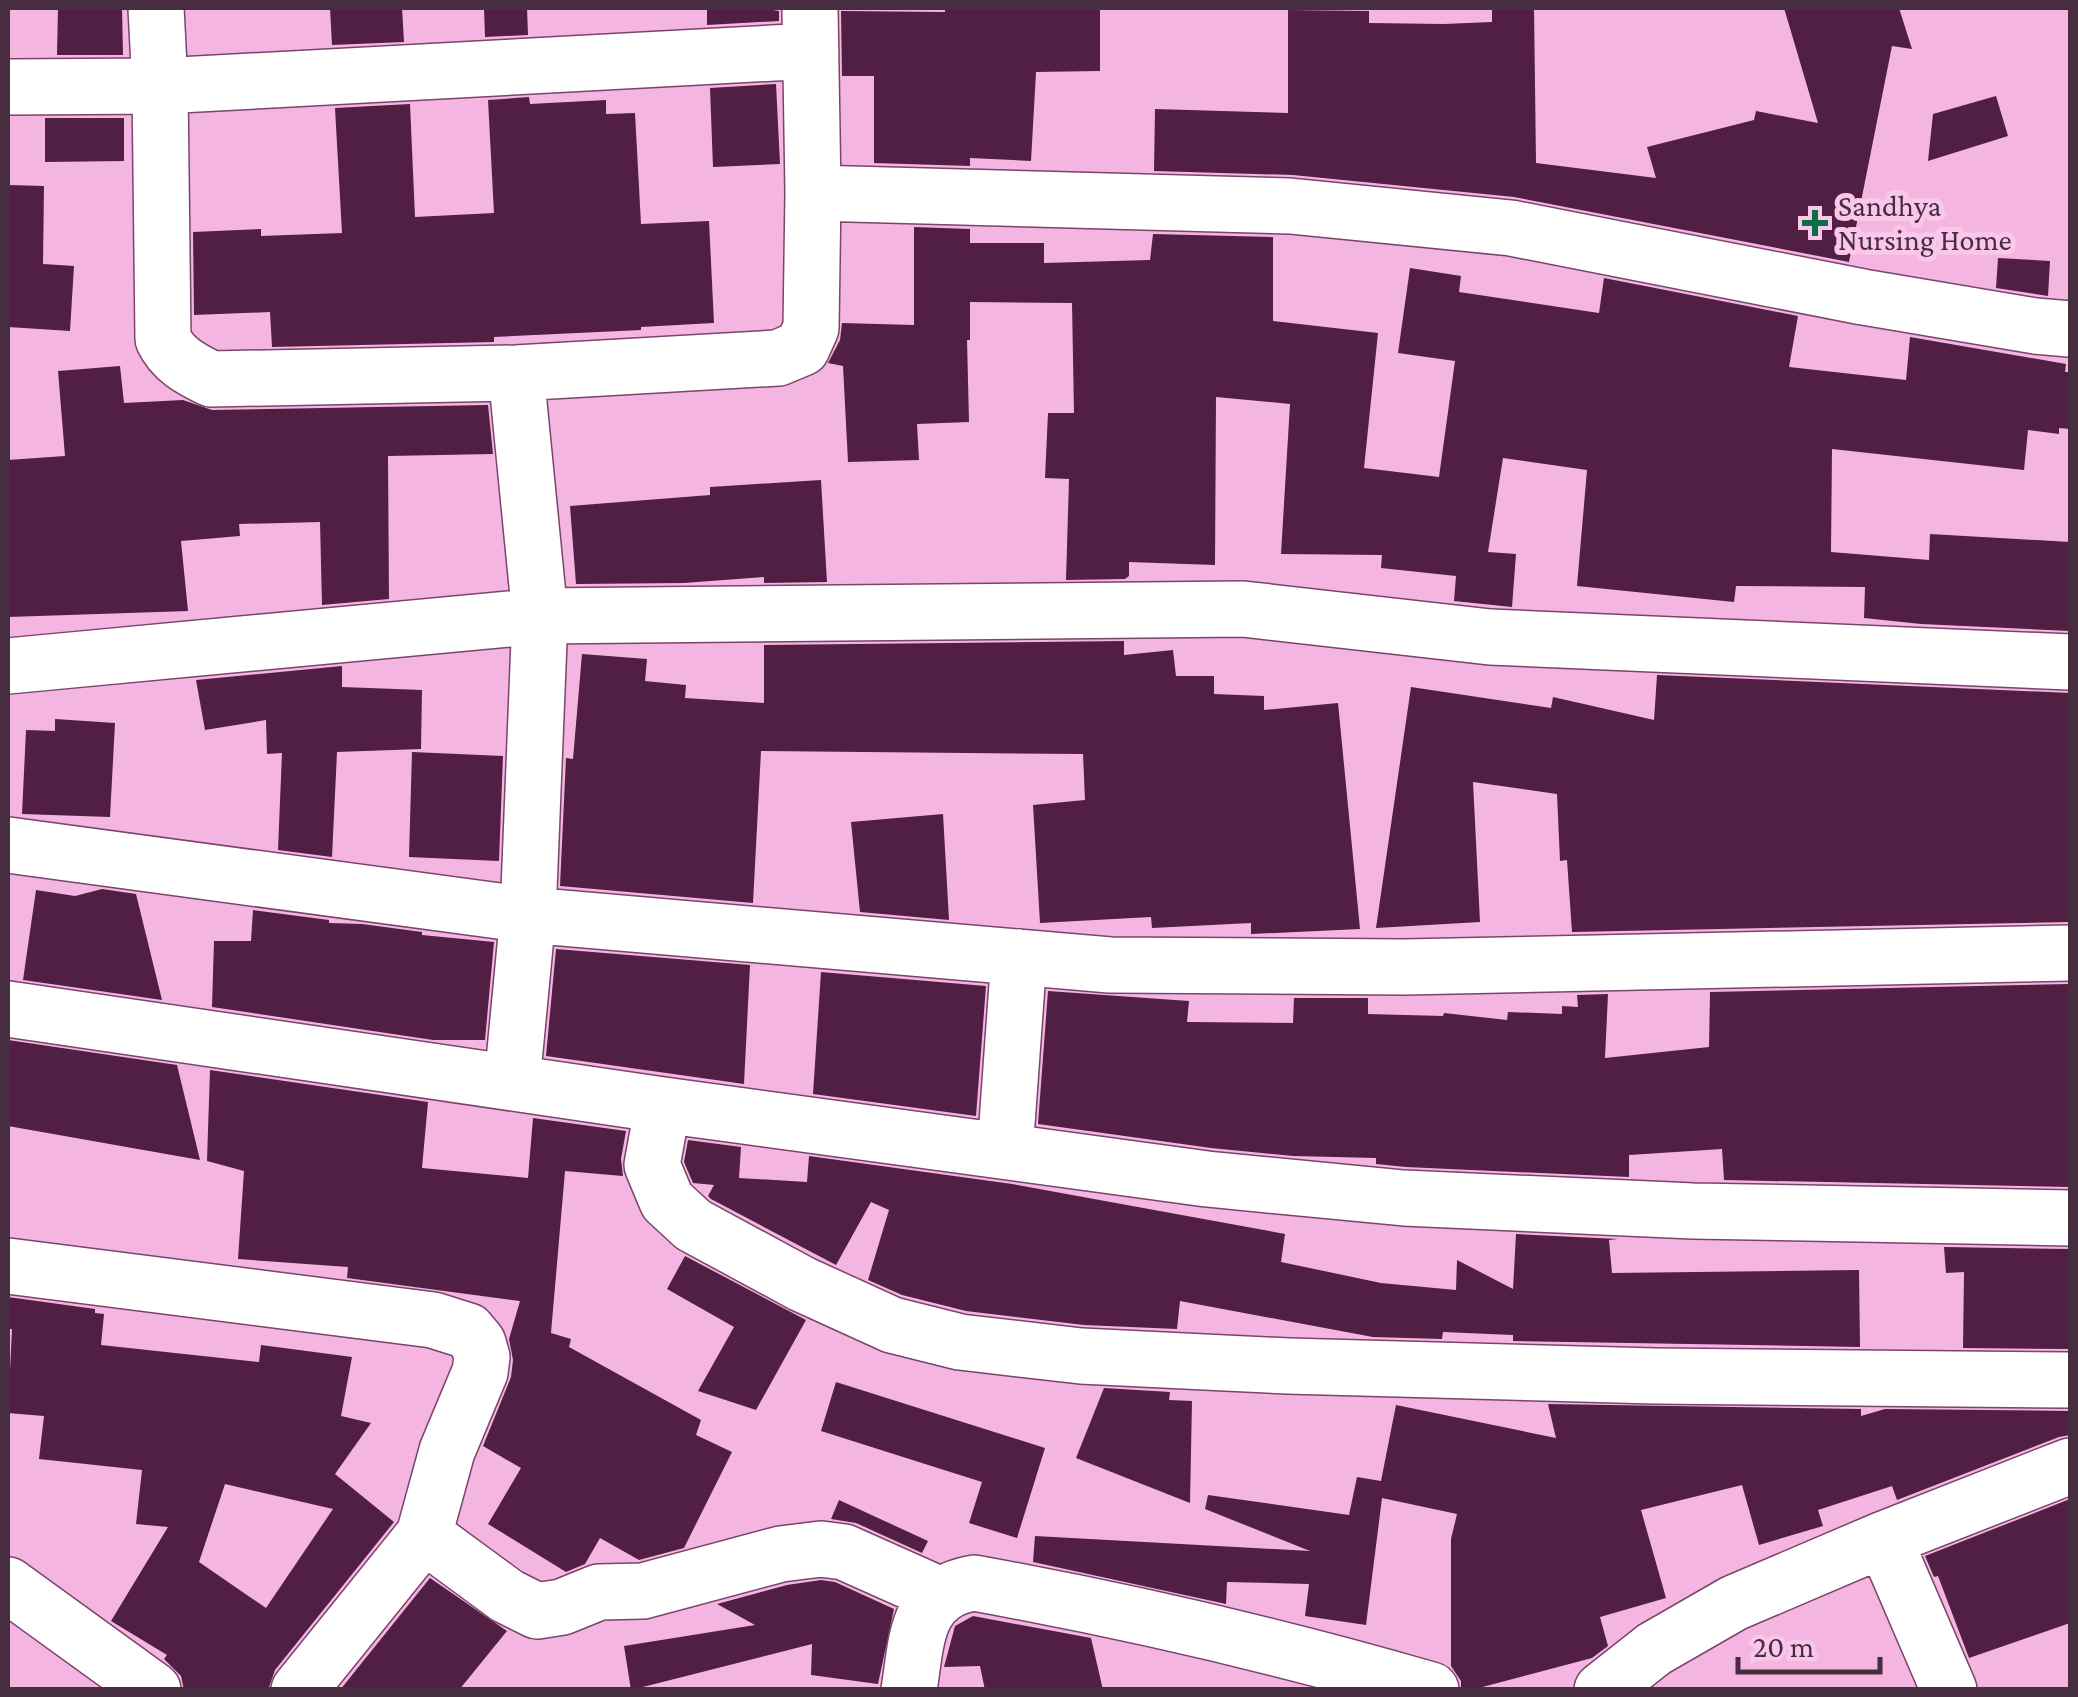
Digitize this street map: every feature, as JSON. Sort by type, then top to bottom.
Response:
[{"type":"street","points":[[8,88],[160,86],[810,30],[814,193],[811,328],[802,348],[778,358],[516,374],[212,379],[190,369],[169,352],[163,338],[160,86],[156,8]]},
{"type":"street","points":[[814,193],[1290,206],[1511,228],[1863,297],[2070,329]]},
{"type":"street","points":[[512,1082],[528,915],[540,616],[516,374]]},
{"type":"street","points":[[8,666],[540,616],[1243,609],[1490,636],[2070,662]]},
{"type":"street","points":[[8,845],[528,915],[1110,965],[1404,967],[2070,953]]},
{"type":"street","points":[[1005,1151],[1019,957]]},
{"type":"street","points":[[8,1010],[1207,1179],[1404,1198],[1693,1211],[2070,1218]]},
{"type":"street","points":[[663,1105],[652,1165],[667,1200],[693,1225],[802,1284],[892,1325],[960,1342],[1081,1356],[1288,1366],[1655,1376],[2070,1380]]},
{"type":"street","points":[[8,1266],[432,1320],[468,1331],[478,1343],[482,1356],[480,1372],[447,1451],[424,1534],[299,1690]]},
{"type":"street","points":[[1602,1690],[1654,1649],[1734,1603],[2070,1466]]},
{"type":"street","points":[[424,1534],[507,1596],[536,1611],[562,1608],[599,1592],[643,1592],[780,1554],[821,1549],[844,1552],[938,1594]]},
{"type":"street","points":[[1884,1539],[1949,1690]]},
{"type":"street","points":[[908,1690],[926,1610],[938,1594],[974,1583],[1114,1608],[1317,1657],[1431,1690]]},
{"type":"street","points":[[8,1585],[153,1690]]},
{"type":"building","points":[[58,8],[122,8],[123,55],[57,55]]},
{"type":"building","points":[[330,8],[402,8],[404,42],[332,45]]},
{"type":"building","points":[[484,8],[527,8],[528,35],[485,37]]},
{"type":"building","points":[[707,8],[773,8],[779,11],[779,21],[707,25]]},
{"type":"building","points":[[945,8],[1100,10],[1100,71],[1036,72],[1031,161],[970,158],[970,166],[874,163],[874,76],[842,76],[841,11],[945,12]]},
{"type":"building","points":[[1492,8],[1534,8],[1536,163],[1656,178],[1647,147],[1754,120],[1756,111],[1818,123],[1784,8],[1899,8],[1912,49],[1892,46],[1849,262],[1514,197],[1293,175],[1154,171],[1155,109],[1288,113],[1288,10],[1369,11],[1369,23],[1444,24],[1492,22]]},
{"type":"building","points":[[776,84],[780,164],[713,167],[710,88]]},
{"type":"building","points":[[1996,96],[2008,136],[1928,161],[1933,114]]},
{"type":"building","points":[[529,97],[530,104],[606,100],[606,114],[635,113],[641,224],[709,221],[714,323],[494,337],[494,342],[272,347],[270,312],[194,315],[193,232],[261,229],[261,236],[342,233],[335,108],[410,104],[415,217],[494,213],[488,100]]},
{"type":"building","points":[[45,118],[124,118],[124,161],[45,162]]},
{"type":"building","points":[[8,185],[44,186],[43,264],[74,266],[70,331],[8,327]]},
{"type":"building","points":[[914,227],[970,229],[970,243],[1044,243],[1044,263],[1150,260],[1153,234],[1273,237],[1273,321],[1378,333],[1364,468],[1439,477],[1455,361],[1398,353],[1410,268],[1461,276],[1459,292],[1599,313],[1604,278],[1798,316],[1789,367],[1906,380],[1910,337],[2066,364],[2065,372],[2070,372],[2070,429],[2059,428],[2059,434],[2028,430],[2024,470],[1832,449],[1831,552],[1929,560],[1930,534],[2070,542],[2070,631],[1864,618],[1865,587],[1736,586],[1734,602],[1577,586],[1587,470],[1503,458],[1488,552],[1516,554],[1512,607],[1454,601],[1456,576],[1381,568],[1382,555],[1281,554],[1290,404],[1216,397],[1215,565],[1129,562],[1129,576],[1125,579],[1066,580],[1069,479],[1045,478],[1048,413],[1074,413],[1072,303],[970,302],[969,422],[917,424],[919,460],[848,462],[843,366],[828,363],[840,340],[842,323],[914,325]]},
{"type":"building","points":[[1998,258],[2050,261],[2048,296],[1996,288]]},
{"type":"building","points":[[120,366],[124,403],[183,400],[212,410],[488,405],[493,454],[388,456],[389,599],[322,605],[320,522],[239,524],[240,536],[181,541],[188,611],[8,617],[8,460],[65,456],[58,371]]},
{"type":"building","points":[[821,480],[827,582],[764,583],[764,577],[684,583],[576,584],[570,506],[710,495],[710,487]]},
{"type":"building","points":[[1124,641],[1124,655],[1173,650],[1176,676],[1214,676],[1214,694],[1264,696],[1264,710],[1338,703],[1360,929],[1251,934],[1251,923],[1152,928],[1151,917],[1040,923],[1033,805],[1085,800],[1083,754],[761,751],[753,903],[560,886],[566,758],[573,759],[582,654],[647,659],[645,681],[686,685],[685,698],[764,703],[764,645]]},
{"type":"building","points":[[342,666],[342,687],[422,690],[421,749],[337,752],[332,857],[278,850],[282,753],[267,754],[266,720],[205,730],[196,680]]},
{"type":"building","points":[[1657,675],[2070,693],[2070,922],[1572,932],[1567,860],[1560,861],[1557,794],[1473,782],[1480,922],[1376,928],[1411,687],[1551,708],[1553,697],[1654,720]]},
{"type":"building","points":[[55,719],[115,723],[110,817],[22,814],[26,730],[55,731]]},
{"type":"building","points":[[412,752],[503,756],[499,861],[409,857]]},
{"type":"building","points":[[943,814],[949,920],[860,912],[851,822]]},
{"type":"building","points":[[102,889],[136,894],[162,1000],[23,980],[36,890],[75,896]]},
{"type":"building","points":[[253,910],[494,942],[485,1040],[433,1040],[212,1007],[214,941],[251,941]]},
{"type":"building","points":[[556,949],[750,965],[744,1084],[546,1056]]},
{"type":"building","points":[[821,972],[986,986],[976,1116],[813,1094]]},
{"type":"building","points":[[2070,984],[2070,1187],[1724,1180],[1722,1149],[1629,1155],[1629,1177],[1406,1167],[1376,1164],[1376,1158],[1293,1156],[1211,1148],[1038,1124],[1048,991],[1189,1001],[1187,1022],[1293,1023],[1294,998],[1368,998],[1368,1014],[1444,1013],[1507,1020],[1508,1012],[1562,1014],[1562,1006],[1578,1007],[1577,995],[1608,994],[1605,1058],[1709,1047],[1710,992]]},
{"type":"building","points":[[8,1040],[177,1065],[200,1160],[8,1126]]},
{"type":"building","points":[[210,1070],[428,1102],[422,1168],[528,1178],[533,1118],[626,1131],[621,1159],[623,1176],[565,1171],[551,1333],[571,1339],[569,1347],[701,1420],[696,1435],[732,1452],[684,1548],[639,1560],[600,1538],[585,1564],[566,1572],[488,1524],[521,1468],[483,1446],[511,1377],[509,1339],[520,1301],[347,1278],[348,1267],[238,1259],[244,1171],[207,1161]]},
{"type":"building","points":[[688,1140],[741,1147],[739,1178],[807,1182],[809,1156],[1012,1184],[1285,1234],[1281,1262],[1381,1283],[1456,1290],[1457,1260],[1513,1289],[1516,1234],[1618,1239],[1609,1240],[1612,1273],[1859,1270],[1860,1347],[1513,1341],[1513,1335],[1443,1332],[1442,1339],[1373,1337],[1180,1301],[1177,1329],[1084,1325],[966,1311],[902,1295],[868,1280],[889,1210],[871,1202],[836,1265],[711,1199],[708,1196],[714,1185],[693,1183],[684,1162]]},
{"type":"building","points":[[1944,1247],[2070,1249],[2070,1349],[1963,1348],[1964,1272],[1946,1273]]},
{"type":"building","points":[[685,1256],[806,1320],[756,1410],[698,1391],[734,1327],[667,1289]]},
{"type":"building","points":[[8,1297],[95,1309],[95,1313],[104,1314],[101,1345],[259,1362],[261,1345],[352,1357],[341,1416],[371,1423],[335,1474],[394,1522],[275,1670],[268,1690],[184,1690],[181,1676],[164,1659],[167,1655],[111,1621],[168,1527],[136,1524],[142,1470],[39,1459],[44,1416],[8,1413],[12,1329],[8,1329]],"holes":[[[225,1484],[333,1509],[266,1608],[199,1562]]]},
{"type":"building","points":[[836,1382],[1045,1448],[1017,1538],[969,1523],[982,1482],[821,1431]]},
{"type":"building","points":[[1104,1388],[1170,1392],[1169,1400],[1192,1401],[1190,1503],[1076,1458]]},
{"type":"building","points":[[1548,1404],[1861,1409],[1861,1416],[1885,1409],[2070,1411],[2070,1435],[1897,1500],[1892,1486],[1818,1510],[1823,1526],[1759,1545],[1742,1485],[1641,1510],[1666,1598],[1600,1617],[1608,1646],[1592,1658],[1471,1690],[1461,1690],[1461,1681],[1451,1666],[1451,1539],[1457,1514],[1382,1498],[1366,1625],[1305,1616],[1309,1584],[1227,1582],[1226,1604],[1033,1562],[1035,1536],[1310,1551],[1205,1509],[1208,1495],[1349,1515],[1357,1477],[1381,1481],[1396,1405],[1556,1438]]},
{"type":"building","points":[[2070,1499],[2070,1623],[1969,1658],[1938,1576],[1934,1577],[1925,1556]]},
{"type":"building","points":[[839,1500],[928,1541],[922,1553],[856,1523],[831,1519]]},
{"type":"building","points":[[430,1578],[507,1631],[459,1690],[340,1690]]},
{"type":"building","points":[[821,1580],[835,1582],[894,1609],[878,1684],[811,1675],[812,1644],[631,1690],[624,1646],[755,1625],[717,1604]]},
{"type":"building","points":[[973,1616],[1091,1638],[1103,1690],[985,1690],[980,1666],[944,1667],[955,1626]]},
{"type":"place","name":"Sandhya Nursing Home","points":[[1815,223]]}]
